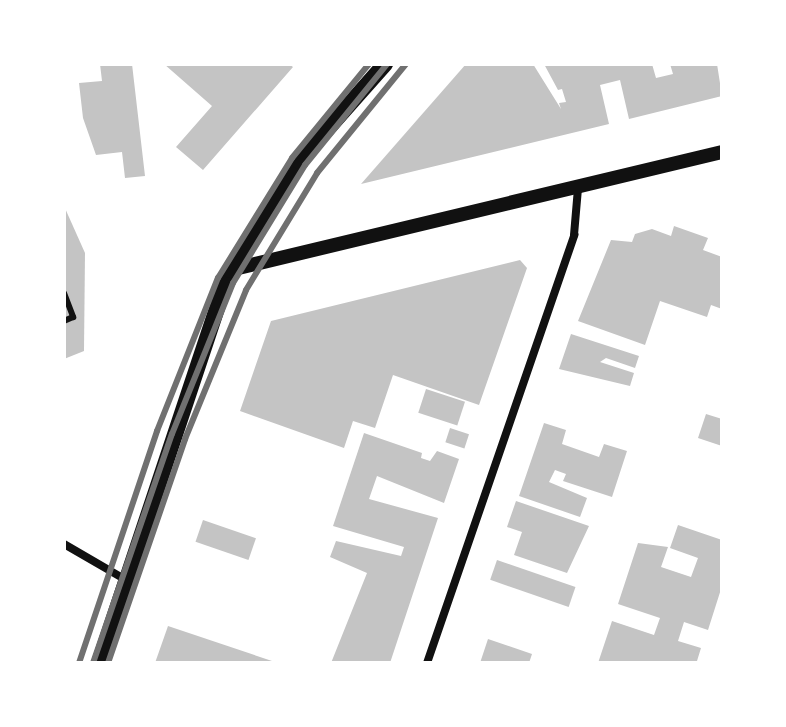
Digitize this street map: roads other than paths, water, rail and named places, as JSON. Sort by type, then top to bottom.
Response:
[{"type":"main road","points":[[99,663],[230,270],[299,161],[385,64]]},
{"type":"street","points":[[230,270],[722,152]]},
{"type":"street","points":[[427,663],[574,235],[578,188]]},
{"type":"street","points":[[64,544],[127,581]]},
{"type":"lane","points":[[64,293],[73,317],[64,321]]},
{"type":"railway","points":[[79,663],[157,431],[218,278],[292,158],[369,64]]},
{"type":"railway","points":[[93,663],[172,434],[233,283],[305,165],[387,64]]},
{"type":"railway","points":[[108,663],[185,439],[246,290],[317,173],[406,64]]}]
